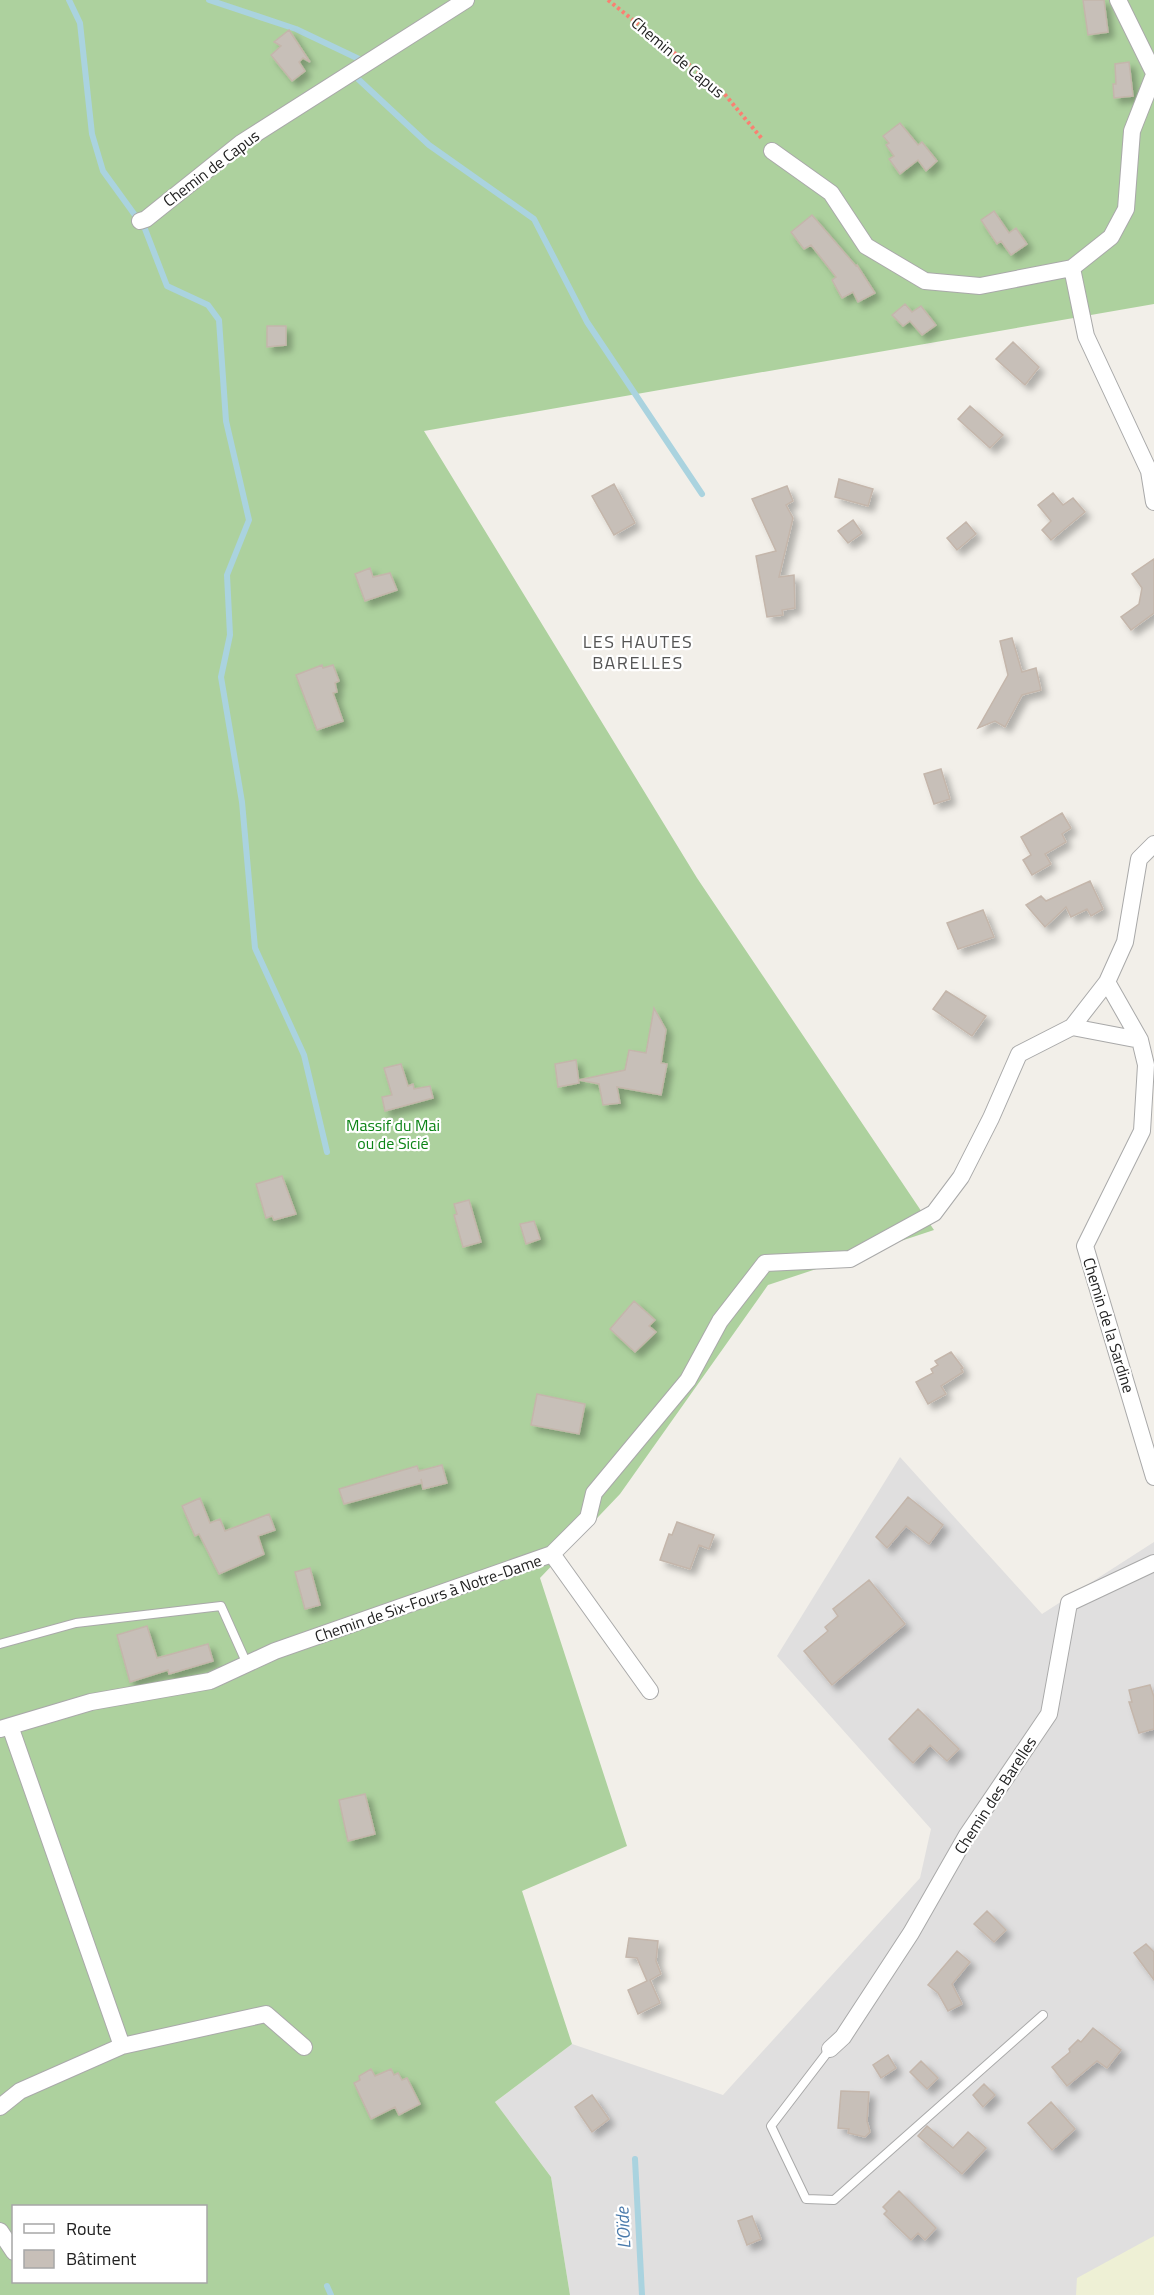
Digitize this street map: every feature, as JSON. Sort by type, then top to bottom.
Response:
[{"type":"street","name":"Chemin de Capus","points":[[140,221],[146,219],[241,143],[466,0]]},
{"type":"street","points":[[772,151],[831,193],[866,246],[925,281],[980,286],[1072,268],[1112,237],[1126,209],[1132,131],[1154,74],[1118,0]]},
{"type":"street","points":[[1072,268],[1086,336],[1149,471],[1154,502]]},
{"type":"street","points":[[1140,1040],[1072,1026],[1107,982],[1125,942],[1138,860],[1154,844]]},
{"type":"street","name":"Chemin de la Sardine","points":[[1107,982],[1140,1040],[1146,1065],[1142,1131],[1085,1246],[1154,1478]]},
{"type":"street","name":"Chemin de Six-Fours à Notre-Dame","points":[[5,1728],[91,1702],[210,1681],[275,1651],[552,1554],[588,1518],[594,1493],[688,1380],[720,1322],[765,1263],[850,1259],[934,1213],[961,1177],[991,1118],[1019,1054],[1072,1026]]},
{"type":"street","points":[[552,1554],[650,1691]]},
{"type":"street","name":"Chemin des Barelles","points":[[830,2049],[843,2037],[905,1943],[967,1835],[1049,1714],[1069,1603],[1154,1563]]},
{"type":"street","points":[[5,1728],[122,2046]]},
{"type":"street","points":[[0,2107],[20,2091],[122,2046],[266,2014],[304,2047]]},
{"type":"street","points":[[0,2231],[12,2249]]},
{"type":"lane","points":[[0,1644],[76,1623],[221,1606],[247,1664]]},
{"type":"lane","points":[[830,2049],[771,2126],[806,2199],[834,2200],[1043,2015]]},
{"type":"path","name":"Chemin de Capus","points":[[608,0],[722,91],[772,151]]},
{"type":"shaded area","points":[[900,1457],[1042,1614],[1154,1542],[1154,2295],[570,2295],[551,2177],[495,2102],[572,2044],[723,2095],[920,1878],[931,1829],[777,1656]]},
{"type":"green space","name":"Massif du Mai ou de Sicié","points":[[0,0],[1154,0],[1154,304],[424,431],[697,878],[934,1230],[768,1285],[620,1494],[540,1578],[627,1846],[522,1891],[572,2044],[495,2102],[551,2177],[570,2295],[0,2295]]},
{"type":"green space","points":[[1154,2236],[1154,2295],[1076,2295],[1077,2278]]},
{"type":"building","points":[[1083,0],[1104,0],[1108,32],[1088,35]]},
{"type":"building","points":[[289,30],[310,62],[303,58],[299,62],[305,71],[292,81],[271,55],[281,46],[274,42]]},
{"type":"building","points":[[1129,62],[1133,96],[1114,98],[1115,64]]},
{"type":"building","points":[[900,123],[918,145],[922,142],[937,161],[926,171],[918,160],[900,174],[889,159],[894,156],[886,145],[889,143],[883,136]]},
{"type":"building","points":[[994,211],[1009,233],[1016,228],[1027,244],[1011,255],[1001,241],[997,244],[981,220]]},
{"type":"building","points":[[812,215],[857,265],[875,293],[858,302],[853,292],[842,298],[832,280],[836,277],[811,245],[804,249],[791,232]]},
{"type":"building","points":[[905,304],[912,312],[921,306],[936,325],[922,335],[910,321],[903,326],[892,315]]},
{"type":"building","points":[[267,326],[286,326],[286,345],[267,347]]},
{"type":"building","points":[[1013,342],[1039,367],[1025,385],[996,359]]},
{"type":"building","points":[[970,406],[1003,435],[990,448],[958,419]]},
{"type":"building","points":[[839,479],[873,489],[868,506],[835,497]]},
{"type":"building","points":[[614,484],[635,523],[614,535],[592,496]]},
{"type":"building","points":[[787,486],[793,501],[786,505],[793,518],[779,577],[794,575],[795,608],[782,610],[783,615],[767,617],[756,556],[776,551],[752,499]]},
{"type":"building","points":[[1053,493],[1063,505],[1073,498],[1085,512],[1051,540],[1042,530],[1051,521],[1038,505]]},
{"type":"building","points":[[853,520],[862,533],[848,543],[838,531]]},
{"type":"building","points":[[966,522],[976,534],[957,550],[947,538]]},
{"type":"building","points":[[1154,559],[1154,613],[1131,630],[1121,617],[1139,604],[1142,588],[1132,574]]},
{"type":"building","points":[[370,568],[373,577],[390,573],[397,590],[365,601],[355,574]]},
{"type":"building","points":[[1012,638],[1022,672],[1036,668],[1041,690],[1022,695],[1005,727],[995,721],[978,728],[1008,675],[1000,641]]},
{"type":"building","points":[[322,665],[323,668],[333,665],[339,681],[335,683],[337,692],[333,693],[343,721],[317,730],[296,675]]},
{"type":"building","points":[[941,769],[950,799],[934,804],[924,774]]},
{"type":"building","points":[[1062,813],[1071,828],[1062,834],[1066,842],[1045,854],[1051,864],[1032,875],[1023,860],[1031,855],[1021,837]]},
{"type":"building","points":[[1090,881],[1103,909],[1091,916],[1087,909],[1071,917],[1066,907],[1045,927],[1026,905],[1041,896],[1046,901]]},
{"type":"building","points":[[983,910],[994,937],[958,949],[947,923]]},
{"type":"building","points":[[946,991],[986,1016],[972,1036],[933,1009]]},
{"type":"building","points":[[654,1008],[666,1030],[661,1063],[667,1064],[661,1095],[617,1087],[620,1103],[603,1105],[599,1084],[579,1080],[625,1070],[629,1050],[646,1053]]},
{"type":"building","points":[[576,1060],[579,1083],[558,1087],[555,1064]]},
{"type":"building","points":[[401,1064],[408,1086],[413,1084],[414,1089],[430,1086],[433,1098],[385,1111],[382,1097],[392,1095],[384,1068]]},
{"type":"building","points":[[282,1176],[296,1214],[274,1220],[272,1216],[266,1218],[256,1184]]},
{"type":"building","points":[[469,1200],[481,1242],[463,1247],[454,1215],[457,1214],[454,1204]]},
{"type":"building","points":[[534,1221],[540,1239],[526,1244],[520,1224]]},
{"type":"building","points":[[634,1301],[655,1320],[649,1326],[656,1332],[635,1352],[610,1329]]},
{"type":"building","points":[[951,1352],[963,1368],[961,1369],[963,1372],[941,1386],[946,1394],[928,1404],[916,1382],[933,1373],[931,1369],[938,1365],[935,1361]]},
{"type":"building","points":[[537,1394],[585,1404],[579,1434],[531,1425]]},
{"type":"building","points":[[442,1465],[447,1483],[423,1489],[422,1483],[344,1504],[339,1489],[417,1466],[419,1471]]},
{"type":"building","points":[[908,1497],[943,1525],[929,1544],[906,1526],[887,1548],[876,1537]]},
{"type":"building","points":[[200,1498],[210,1523],[220,1519],[225,1531],[269,1514],[275,1530],[258,1536],[264,1554],[219,1574],[199,1534],[195,1536],[182,1506]]},
{"type":"building","points":[[677,1522],[714,1535],[709,1549],[699,1545],[690,1569],[660,1560],[669,1534],[672,1535]]},
{"type":"building","points":[[310,1568],[320,1605],[305,1609],[295,1572]]},
{"type":"building","points":[[869,1580],[905,1624],[832,1685],[804,1651],[828,1631],[825,1627],[838,1616],[833,1609]]},
{"type":"building","points":[[147,1626],[157,1658],[208,1644],[213,1661],[169,1674],[168,1670],[130,1682],[117,1635]]},
{"type":"building","points":[[1150,1685],[1154,1697],[1154,1729],[1139,1733],[1129,1702],[1132,1702],[1129,1690]]},
{"type":"building","points":[[918,1709],[959,1749],[947,1761],[930,1745],[913,1763],[889,1739]]},
{"type":"building","points":[[365,1794],[375,1834],[348,1841],[339,1800]]},
{"type":"building","points":[[987,1911],[1006,1930],[994,1942],[974,1924]]},
{"type":"building","points":[[629,1938],[658,1941],[656,1961],[661,1974],[650,1980],[660,2003],[638,2014],[628,1990],[647,1981],[637,1958],[626,1957]]},
{"type":"building","points":[[1146,1944],[1154,1952],[1154,1980],[1134,1953]]},
{"type":"building","points":[[957,1951],[970,1962],[952,1984],[962,2004],[948,2011],[938,1993],[928,1985]]},
{"type":"building","points":[[1093,2028],[1121,2050],[1107,2068],[1097,2061],[1067,2086],[1052,2067],[1070,2052],[1069,2049],[1078,2040],[1081,2042]]},
{"type":"building","points":[[888,2055],[896,2068],[881,2078],[873,2065]]},
{"type":"building","points":[[921,2061],[938,2078],[927,2089],[910,2072]]},
{"type":"building","points":[[371,2069],[375,2076],[391,2069],[394,2075],[398,2073],[402,2080],[407,2078],[420,2104],[399,2115],[395,2107],[371,2119],[354,2083],[360,2080],[359,2076]]},
{"type":"building","points":[[984,2084],[995,2095],[983,2107],[973,2095]]},
{"type":"building","points":[[841,2091],[869,2092],[867,2121],[870,2132],[865,2137],[848,2133],[849,2129],[838,2128]]},
{"type":"building","points":[[592,2095],[609,2119],[592,2132],[575,2107]]},
{"type":"building","points":[[1051,2102],[1075,2129],[1052,2150],[1028,2123]]},
{"type":"building","points":[[927,2126],[953,2148],[968,2132],[986,2148],[962,2174],[918,2136]]},
{"type":"building","points":[[899,2191],[936,2228],[925,2240],[918,2233],[911,2240],[884,2214],[887,2211],[883,2207]]},
{"type":"building","points":[[752,2216],[761,2239],[747,2245],[738,2221]]},
{"type":"waterway","points":[[69,0],[80,23],[92,134],[103,171],[145,229],[167,286],[208,305],[219,320],[226,421],[249,520],[227,575],[230,635],[221,677],[242,802],[255,948],[304,1055],[327,1152]]},
{"type":"waterway","points":[[209,0],[296,29],[359,59],[357,78],[429,145],[534,219],[587,322],[702,494]]},
{"type":"waterway","name":"L'Oïde","points":[[635,2159],[642,2295]]},
{"type":"waterway","name":"L'Oïde","points":[[327,2286],[331,2295]]},
{"type":"district","name":"LES HAUTES BARELLES","points":[[638,651]]}]
